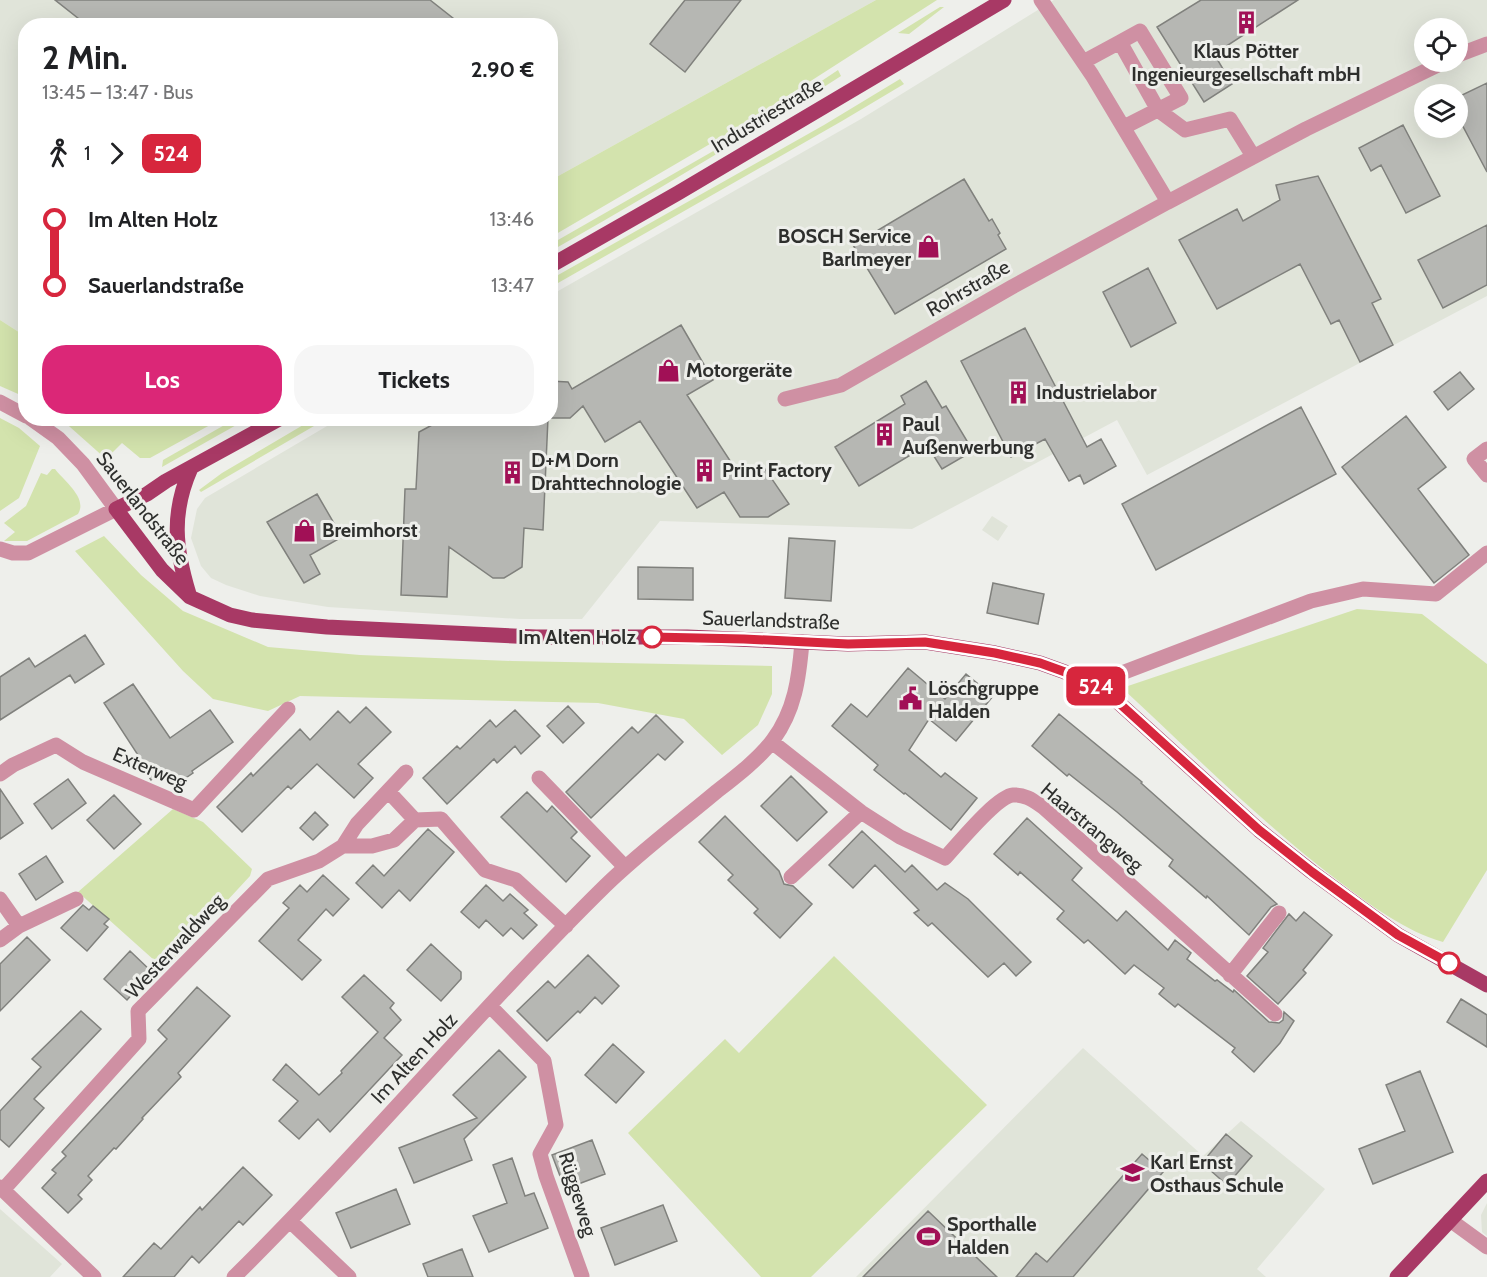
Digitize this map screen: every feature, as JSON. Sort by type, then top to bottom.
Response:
[{"type":"main road","name":"Industriestraße","points":[[558,261],[1004,0]]},
{"type":"main road","points":[[116,509],[147,494],[266,426]]},
{"type":"main road","points":[[190,468],[179,504],[176,533],[181,568],[190,597]]},
{"type":"main road","name":"Sauerlandstraße","points":[[116,509],[162,570],[190,597],[230,615],[275,624],[536,637],[687,637],[848,644],[911,641],[952,645],[1040,663],[1093,684],[1109,694],[1259,830],[1312,872],[1398,935],[1487,984]]},
{"type":"main road","points":[[1397,1277],[1487,1181]]},
{"type":"street","points":[[1041,0],[1124,126],[1168,202]]},
{"type":"street","points":[[1083,62],[1140,31],[1181,98],[1124,126]]},
{"type":"street","points":[[1120,42],[1158,110],[1185,130],[1230,119],[1253,156]]},
{"type":"street","points":[[1468,51],[1487,44]]},
{"type":"street","name":"Rohrstraße","points":[[785,399],[841,385],[1012,287],[1253,156],[1424,72]]},
{"type":"street","points":[[0,402],[18,412]]},
{"type":"street","name":"Sauerlandstraße","points":[[41,426],[58,438],[83,464],[116,509]]},
{"type":"street","points":[[1487,449],[1474,459],[1487,475]]},
{"type":"street","points":[[0,549],[13,553],[28,553],[116,509]]},
{"type":"street","points":[[1093,684],[1311,601],[1363,589],[1436,594],[1486,557]]},
{"type":"street","name":"Im Alten Holz","points":[[234,1277],[290,1221],[566,926],[625,867],[737,776],[772,742],[794,702],[802,642]]},
{"type":"street","name":"Exterweg","points":[[0,774],[12,765],[56,745],[83,762],[194,810],[288,709]]},
{"type":"street","name":"Haarstrangweg","points":[[772,742],[861,812],[900,837],[945,858],[994,806],[1011,795],[1026,796],[1043,807],[1275,1014]]},
{"type":"street","name":"Westerwaldweg","points":[[2,1189],[139,1039],[138,1011],[268,879],[319,861],[343,846],[357,824],[406,772]]},
{"type":"street","points":[[539,778],[625,867]]},
{"type":"street","points":[[388,791],[415,820]]},
{"type":"street","points":[[791,877],[861,812]]},
{"type":"street","points":[[343,846],[372,846],[394,840],[415,820],[441,819],[485,870],[516,880],[566,926]]},
{"type":"street","points":[[0,899],[19,926]]},
{"type":"street","points":[[0,940],[19,926],[76,899]]},
{"type":"street","points":[[1230,975],[1279,913]]},
{"type":"street","name":"Rüggeweg","points":[[490,1006],[544,1061],[556,1125],[540,1154],[546,1176],[585,1277]]},
{"type":"street","points":[[2,1189],[94,1277]]},
{"type":"street","points":[[1450,1220],[1487,1247]]},
{"type":"street","points":[[290,1221],[349,1277]]},
{"type":"shaded area","points":[[0,0],[876,0],[558,176],[558,18],[18,18],[18,332],[0,320]]},
{"type":"shaded area","points":[[1054,0],[1487,0],[1487,296],[1147,475],[1117,420],[912,529],[660,521],[582,619],[520,619],[328,607],[260,596],[211,578],[201,566],[191,538],[197,509],[205,498],[327,426],[558,426],[558,291],[861,119]]},
{"type":"shaded area","points":[[992,516],[1008,526],[998,541],[982,530]]},
{"type":"shaded area","name":"Karl Ernst Osthaus Schule","points":[[1083,1048],[1203,1156],[1241,1121],[1325,1189],[1257,1269],[1266,1277],[856,1277]]},
{"type":"shaded area","points":[[1487,1203],[1487,1236],[1482,1232],[1481,1215]]},
{"type":"shaded area","points":[[0,1209],[62,1264],[50,1277],[0,1277]]},
{"type":"green space","points":[[876,0],[937,0],[739,127],[558,233],[558,176]]},
{"type":"green space","points":[[940,7],[944,7],[909,34],[898,33]]},
{"type":"green space","points":[[838,70],[841,76],[805,99],[697,166],[558,247],[558,240],[736,138]]},
{"type":"green space","points":[[900,79],[904,84],[558,283],[558,275],[824,125]]},
{"type":"green space","points":[[0,320],[18,332],[18,394],[0,386]]},
{"type":"green space","points":[[0,418],[19,428],[40,446],[19,498],[0,511]]},
{"type":"green space","points":[[69,426],[208,426],[150,458],[140,458],[122,443],[106,459]]},
{"type":"green space","points":[[223,426],[235,426],[162,467],[163,460]]},
{"type":"green space","points":[[301,426],[314,426],[201,492],[199,490],[222,473]]},
{"type":"green space","points":[[55,469],[69,484],[77,496],[80,502],[78,514],[27,541],[4,541],[15,532],[4,523],[26,506],[41,473],[47,475]]},
{"type":"green space","points":[[104,536],[141,575],[183,611],[268,647],[360,655],[512,661],[772,666],[772,694],[758,725],[722,755],[684,719],[598,703],[300,696],[268,711],[213,699],[183,671],[75,551]]},
{"type":"green space","points":[[1357,609],[1422,614],[1487,664],[1487,870],[1443,942],[1389,917],[1312,860],[1229,788],[1122,688]]},
{"type":"green space","points":[[173,809],[203,822],[252,869],[250,876],[188,943],[184,937],[175,947],[181,951],[164,969],[78,892]]},
{"type":"green space","points":[[834,956],[987,1105],[811,1277],[761,1277],[628,1133],[725,1039],[739,1053]]},
{"type":"building","points":[[55,0],[430,0],[453,18],[78,18]]},
{"type":"building","points":[[685,0],[741,0],[685,72],[650,44]]},
{"type":"building","points":[[1201,0],[1298,0],[1214,54],[1232,84],[1204,102],[1157,27]]},
{"type":"building","points":[[1487,83],[1487,172],[1468,136],[1468,92]]},
{"type":"building","points":[[1403,125],[1440,196],[1406,213],[1381,165],[1371,171],[1359,148]]},
{"type":"building","points":[[1318,176],[1381,299],[1372,303],[1393,345],[1360,362],[1339,320],[1331,324],[1300,264],[1217,309],[1179,240],[1237,209],[1243,221],[1280,200],[1276,185]]},
{"type":"building","name":"BOSCH Service Barlmeyer","points":[[964,179],[989,221],[992,219],[1006,249],[895,314],[853,245]]},
{"type":"building","points":[[1487,225],[1487,285],[1443,308],[1418,260]]},
{"type":"building","points":[[1148,268],[1176,323],[1131,347],[1103,292]]},
{"type":"building","points":[[681,325],[713,380],[687,395],[740,476],[761,463],[789,504],[768,517],[740,517],[724,492],[697,508],[640,421],[605,442],[583,406],[570,418],[558,418],[558,381],[568,382],[572,389]]},
{"type":"building","name":"Industrielabor","points":[[1025,328],[1087,447],[1101,439],[1116,466],[1084,484],[1080,475],[1069,481],[1045,439],[1011,457],[961,361]]},
{"type":"building","points":[[1460,372],[1474,389],[1448,410],[1434,392]]},
{"type":"building","name":"Paul Außenwerbung","points":[[926,381],[942,408],[946,406],[973,451],[942,469],[927,445],[859,486],[835,447],[905,404],[901,396]]},
{"type":"building","points":[[1301,407],[1336,474],[1156,570],[1122,504]]},
{"type":"building","points":[[1406,416],[1446,467],[1418,489],[1469,555],[1434,583],[1342,467]]},
{"type":"building","points":[[430,426],[548,426],[543,530],[524,528],[522,567],[504,578],[493,578],[449,547],[447,597],[401,595],[405,489],[416,489],[419,432]]},
{"type":"building","name":"Breimhorst","points":[[317,494],[342,537],[310,555],[320,574],[304,583],[267,522]]},
{"type":"building","points":[[789,538],[835,541],[831,601],[785,598]]},
{"type":"building","points":[[638,567],[693,568],[693,600],[638,599]]},
{"type":"building","points":[[993,583],[1044,594],[1038,624],[987,613]]},
{"type":"building","points":[[85,635],[104,664],[75,683],[70,675],[0,720],[0,677],[29,658],[35,667]]},
{"type":"building","points":[[908,668],[945,699],[966,674],[993,696],[956,741],[929,719],[909,750],[941,777],[945,773],[977,798],[951,830],[874,770],[878,765],[832,726],[851,704],[867,717]]},
{"type":"building","points":[[133,684],[170,738],[210,710],[233,742],[174,786],[164,771],[151,780],[135,756],[138,755],[104,703]]},
{"type":"building","points":[[568,706],[584,723],[563,743],[547,726]]},
{"type":"building","points":[[366,707],[391,732],[358,764],[373,778],[354,798],[317,764],[291,789],[288,786],[242,832],[217,807],[251,773],[253,776],[300,729],[310,740],[338,711],[350,723]]},
{"type":"building","points":[[515,710],[540,736],[521,754],[515,746],[497,763],[494,759],[447,804],[423,778],[457,746],[460,749],[490,720],[496,727]]},
{"type":"building","points":[[1059,714],[1142,782],[1277,904],[1271,907],[1249,935],[1207,896],[1206,898],[1169,866],[1173,860],[1117,812],[1069,774],[1067,776],[1032,746]]},
{"type":"building","points":[[656,715],[683,742],[665,760],[658,754],[591,818],[566,792],[632,727],[638,733]]},
{"type":"building","points":[[791,776],[827,812],[797,841],[761,806]]},
{"type":"building","points":[[68,779],[86,803],[52,829],[34,804]]},
{"type":"building","points":[[0,789],[23,823],[0,839]]},
{"type":"building","points":[[527,792],[547,812],[552,806],[577,832],[571,838],[590,856],[566,882],[501,817]]},
{"type":"building","points":[[114,795],[141,824],[114,849],[87,820]]},
{"type":"building","points":[[315,812],[328,825],[313,840],[300,828]]},
{"type":"building","points":[[725,816],[779,871],[784,884],[793,886],[812,904],[780,938],[754,913],[758,909],[728,880],[733,875],[699,842]]},
{"type":"building","points":[[1027,818],[1082,868],[1072,880],[1117,921],[1126,911],[1168,950],[1175,940],[1191,953],[1187,959],[1215,981],[1217,980],[1233,992],[1234,990],[1269,1022],[1279,1023],[1283,1020],[1284,1012],[1294,1021],[1280,1043],[1254,1072],[1232,1052],[1235,1048],[1178,1004],[1175,1007],[1159,994],[1164,988],[1134,965],[1125,974],[1088,940],[1084,943],[1057,919],[1064,911],[1020,872],[1018,875],[994,854]]},
{"type":"building","points":[[428,829],[454,852],[410,901],[399,890],[382,908],[356,883],[373,865],[384,876]]},
{"type":"building","points":[[862,831],[905,872],[912,865],[937,890],[945,883],[968,899],[1031,962],[1016,976],[1004,963],[988,977],[932,923],[928,926],[914,913],[919,910],[875,865],[853,888],[829,865]]},
{"type":"building","points":[[46,856],[63,882],[36,900],[19,874]]},
{"type":"building","points":[[323,875],[349,899],[333,916],[326,909],[298,940],[321,960],[302,980],[259,941],[289,908],[283,903],[300,885],[307,892]]},
{"type":"building","points":[[486,885],[503,901],[510,894],[528,910],[524,913],[537,925],[523,939],[511,928],[503,936],[486,920],[479,928],[461,912]]},
{"type":"building","points":[[83,905],[89,910],[93,906],[109,919],[104,924],[108,927],[87,951],[61,928]]},
{"type":"building","points":[[1304,912],[1332,935],[1303,970],[1306,973],[1278,1004],[1247,976],[1268,952],[1263,948],[1289,914],[1296,921]]},
{"type":"building","points":[[27,937],[50,960],[0,1011],[0,964]]},
{"type":"building","points":[[431,944],[461,972],[461,979],[441,1001],[407,970]]},
{"type":"building","points":[[130,951],[152,972],[127,1000],[104,979]]},
{"type":"building","points":[[588,955],[619,986],[602,1004],[595,997],[547,1041],[517,1011],[548,981],[555,988]]},
{"type":"building","points":[[364,975],[394,1003],[390,1008],[401,1020],[384,1038],[402,1055],[330,1132],[318,1119],[299,1139],[279,1121],[298,1101],[273,1080],[286,1064],[319,1095],[378,1032],[342,997]]},
{"type":"building","points":[[197,987],[230,1016],[178,1073],[181,1077],[116,1149],[114,1148],[88,1176],[92,1180],[78,1195],[82,1199],[68,1213],[42,1188],[56,1173],[52,1170],[66,1156],[62,1152],[167,1039],[158,1030]]},
{"type":"building","points":[[1461,999],[1487,1015],[1487,1047],[1447,1022]]},
{"type":"building","points":[[81,1011],[101,1029],[34,1099],[44,1108],[9,1147],[0,1139],[0,1111],[41,1067],[32,1059]]},
{"type":"building","points":[[613,1044],[644,1072],[616,1103],[585,1075]]},
{"type":"building","points":[[499,1050],[526,1077],[464,1139],[472,1160],[414,1183],[399,1148],[477,1118],[453,1095]]},
{"type":"building","points":[[1420,1071],[1453,1152],[1373,1184],[1359,1149],[1405,1131],[1386,1085]]},
{"type":"building","points":[[1226,1134],[1252,1156],[1227,1185],[1202,1163]]},
{"type":"building","points":[[592,1140],[605,1174],[565,1189],[552,1155]]},
{"type":"building","points":[[1142,1154],[1163,1172],[1073,1277],[1016,1277],[1036,1253],[1047,1262]]},
{"type":"building","points":[[512,1158],[525,1196],[534,1193],[548,1228],[489,1252],[473,1216],[507,1203],[493,1165]]},
{"type":"building","points":[[243,1167],[272,1195],[243,1225],[239,1221],[199,1263],[192,1256],[174,1277],[123,1277],[154,1243],[161,1249],[200,1207],[202,1210]]},
{"type":"building","points":[[396,1189],[410,1224],[351,1248],[336,1213]]},
{"type":"building","points":[[663,1205],[677,1241],[615,1265],[601,1228]]},
{"type":"building","name":"Sporthalle Halden","points":[[928,1211],[997,1277],[863,1277]]},
{"type":"building","points":[[462,1249],[473,1277],[428,1277],[423,1264]]},
{"type":"bus line","name":"524","points":[[652,637],[848,644],[889,641],[925,642],[995,653],[1040,663],[1065,672],[1109,694],[1259,830],[1312,872],[1398,935],[1449,963]]},
{"type":"place","name":"Klaus Pötter Ingenieurgesellschaft mbH","points":[[1246,23]]},
{"type":"place","name":"BOSCH Service Barlmeyer","points":[[929,247]]},
{"type":"place","name":"Motorgeräte","points":[[668,370]]},
{"type":"place","name":"Industrielabor","points":[[1018,392]]},
{"type":"place","name":"Paul Außenwerbung","points":[[884,435]]},
{"type":"place","name":"Print Factory","points":[[704,470]]},
{"type":"place","name":"D+M Dorn Drahttechnologie","points":[[513,472]]},
{"type":"place","name":"Breimhorst","points":[[304,530]]},
{"type":"place","name":"Im Alten Holz","points":[[652,637]]},
{"type":"place","name":"Löschgruppe Halden","points":[[910,699]]},
{"type":"place","name":"Karl Ernst Osthaus Schule","points":[[1132,1173]]},
{"type":"place","name":"Sporthalle Halden","points":[[929,1236]]}]
